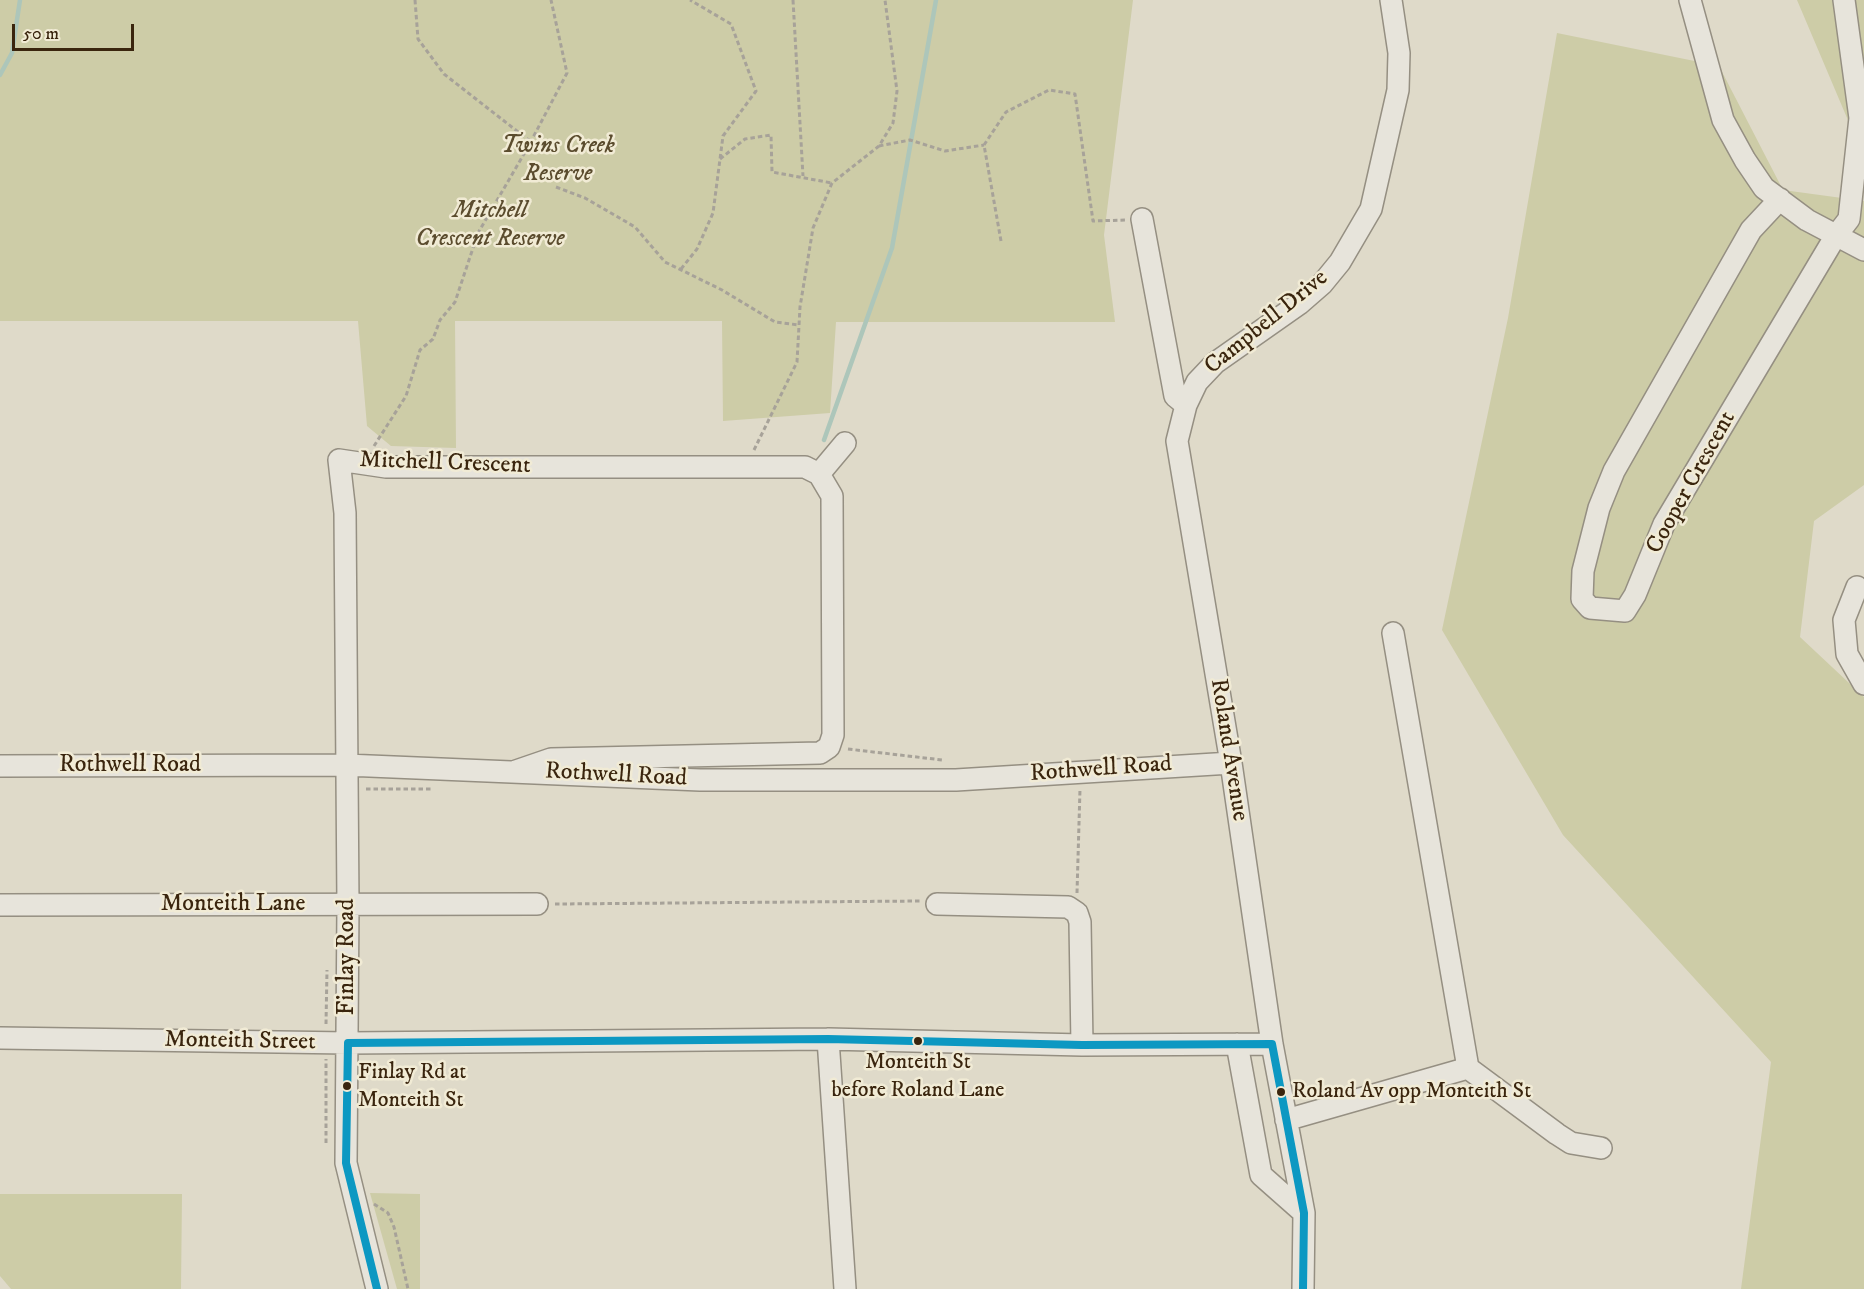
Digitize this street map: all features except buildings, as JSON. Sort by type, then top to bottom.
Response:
[{"type":"street","name":"Campbell Drive","points":[[1186,405],[1197,382],[1215,363],[1299,304],[1322,284],[1340,262],[1371,209],[1398,90],[1399,53],[1391,0]]},
{"type":"street","points":[[1690,0],[1723,120],[1745,160],[1764,188],[1807,220],[1835,237],[1864,250]]},
{"type":"street","points":[[1835,237],[1849,219],[1860,117],[1844,0]]},
{"type":"street","name":"Cooper Crescent","points":[[1780,199],[1751,230],[1614,471],[1599,508],[1583,570],[1582,599],[1590,608],[1625,611],[1635,595],[1664,524],[1835,237]]},
{"type":"street","points":[[1142,219],[1175,396],[1186,405]]},
{"type":"street","name":"Roland Avenue","points":[[1186,405],[1177,441],[1231,763],[1272,1044],[1304,1213],[1303,1289]]},
{"type":"street","points":[[516,771],[551,759],[820,753],[829,747],[833,735],[832,496],[819,474],[845,443]]},
{"type":"street","name":"Mitchell Crescent","points":[[346,765],[345,513],[339,460],[386,466],[805,467],[819,474]]},
{"type":"street","points":[[1857,587],[1844,620],[1847,654],[1864,684]]},
{"type":"street","points":[[1394,633],[1468,1068],[1571,1143],[1601,1149]]},
{"type":"street","name":"Rothwell Road","points":[[0,766],[346,765],[700,780],[956,780],[1231,763]]},
{"type":"street","name":"Finlay Road","points":[[346,765],[348,904],[346,1163],[376,1289]]},
{"type":"street","name":"Monteith Lane","points":[[0,905],[537,904]]},
{"type":"street","points":[[937,904],[1068,907],[1077,913],[1080,922],[1083,1045]]},
{"type":"street","name":"Monteith Street","points":[[0,1038],[348,1043],[828,1039],[1083,1045],[1272,1044]]},
{"type":"street","points":[[828,1039],[845,1289]]},
{"type":"street","points":[[1237,1044],[1261,1175],[1304,1213]]},
{"type":"street","points":[[1286,1120],[1468,1068]]},
{"type":"path","points":[[415,0],[418,39],[444,74],[531,142]]},
{"type":"path","points":[[361,463],[393,420],[406,396],[412,368],[420,350],[433,339],[440,320],[454,302],[478,233],[531,142],[567,73],[551,0]]},
{"type":"path","points":[[681,269],[697,249],[713,213],[723,136],[756,91],[731,24],[690,0]]},
{"type":"path","points":[[793,0],[803,176]]},
{"type":"path","points":[[746,467],[797,362],[799,325],[813,228],[832,183],[879,146],[893,123],[897,91],[885,0]]},
{"type":"path","points":[[1001,241],[984,145],[1006,112],[1049,90],[1075,94],[1093,221],[1142,219]]},
{"type":"path","points":[[720,159],[745,139],[771,135],[772,172],[832,183]]},
{"type":"path","points":[[879,146],[910,140],[945,151],[984,145]]},
{"type":"path","points":[[556,187],[585,198],[635,227],[665,262],[722,290],[775,322],[799,325]]},
{"type":"path","points":[[829,747],[946,760]]},
{"type":"path","points":[[1077,913],[1080,771]]},
{"type":"path","points":[[537,904],[917,901],[937,904]]},
{"type":"path","points":[[354,1200],[377,1205],[388,1213],[394,1227],[408,1289]]},
{"type":"green space","name":"Twins Creek Reserve","points":[[0,0],[1133,0],[1104,235],[1115,322],[836,322],[830,413],[723,421],[722,321],[455,321],[456,448],[391,446],[367,426],[358,321],[0,321]]},
{"type":"green space","points":[[1797,0],[1864,0],[1864,158]]},
{"type":"green space","points":[[1557,33],[1719,66],[1783,190],[1864,201],[1864,485],[1814,521],[1800,637],[1864,697],[1864,1289],[1741,1289],[1771,1062],[1563,835],[1442,630],[1508,318]]},
{"type":"green space","points":[[370,1193],[420,1194],[420,1289],[397,1289]]},
{"type":"green space","points":[[0,1194],[182,1194],[181,1289],[11,1289],[0,1276]]},
{"type":"waterway","points":[[0,75],[12,53],[20,0]]},
{"type":"waterway","points":[[824,440],[892,248],[936,0]]},
{"type":"transit line","points":[[377,1289],[346,1163],[348,1043],[828,1039],[1082,1045],[1272,1044],[1304,1213],[1303,1289]]},
{"type":"place","name":"Monteith St before Roland Lane","points":[[918,1041]]},
{"type":"place","name":"Finlay Rd at Monteith St","points":[[347,1086]]},
{"type":"place","name":"Roland Av opp Monteith St","points":[[1281,1092]]},
{"type":"park label","name":"Mitchell Crescent Reserve","points":[[490,226]]}]
